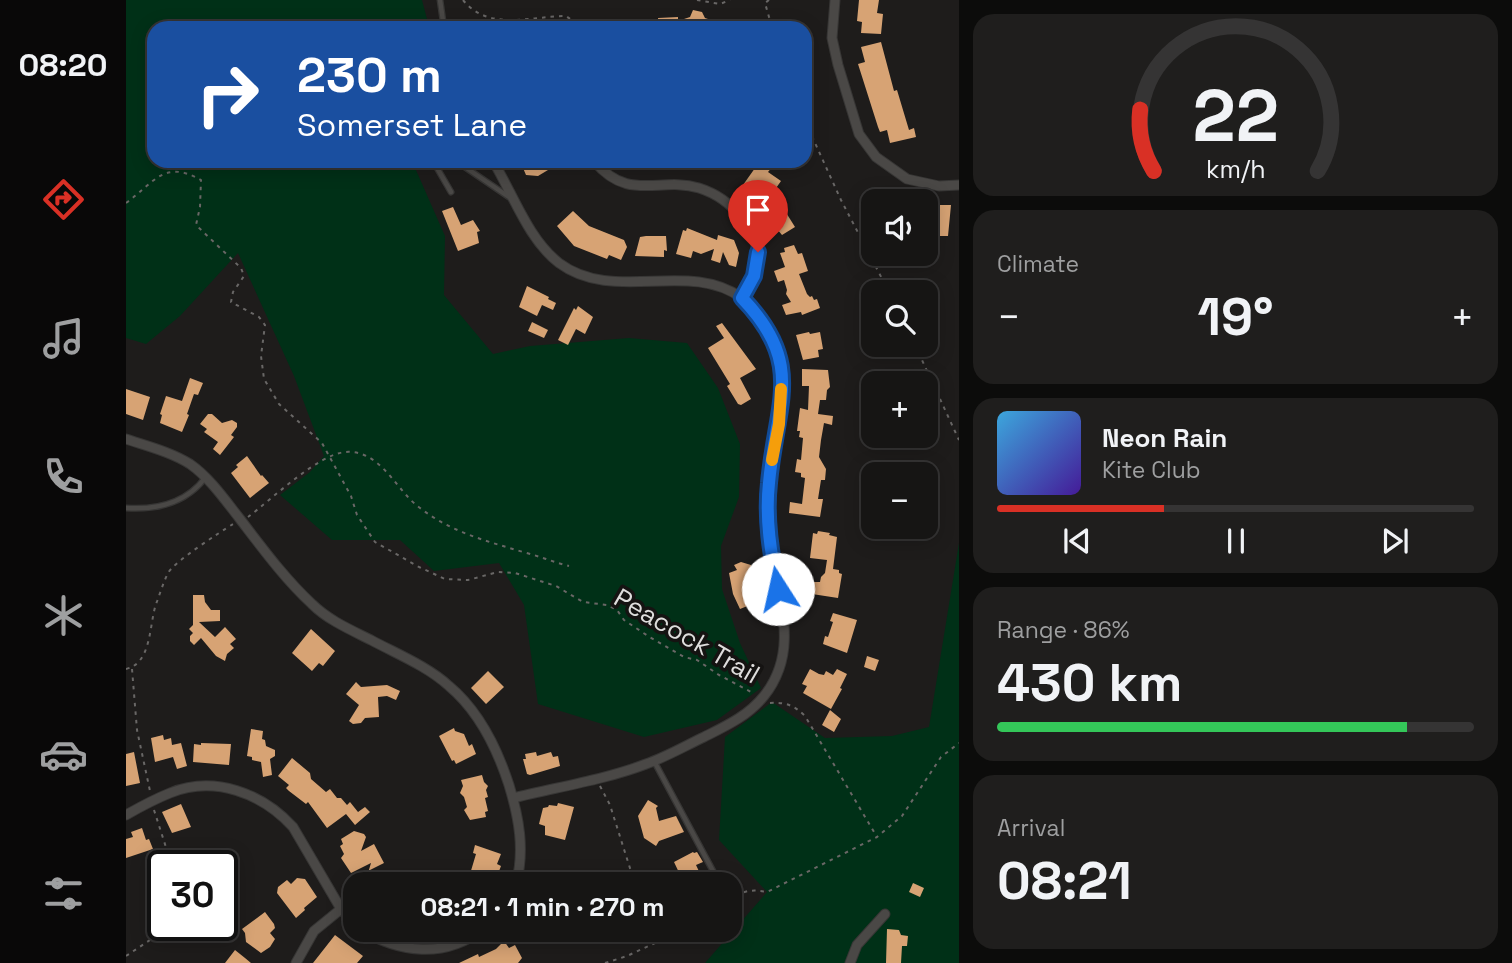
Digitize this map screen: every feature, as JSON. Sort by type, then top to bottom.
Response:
[{"type":"street","points":[[835,0],[832,38],[859,134],[876,157],[907,179],[939,186],[959,185]]},
{"type":"street","points":[[498,168],[539,241],[558,262],[579,274],[604,281],[632,284],[685,281],[707,283],[742,298],[762,319],[774,339],[782,372],[779,424],[767,505],[769,538],[784,620],[785,642],[777,678],[762,699],[743,717],[653,761],[513,798]]},
{"type":"street","points":[[600,168],[613,178],[641,187],[697,187],[719,197],[736,211],[751,232],[758,252],[754,276],[742,298]]},
{"type":"street","points":[[126,439],[170,454],[191,465],[241,520],[278,569],[314,607],[343,626],[420,666],[448,684],[467,704],[497,752],[513,798],[522,858],[519,872]]},
{"type":"street","points":[[126,815],[170,792],[205,786],[223,787],[259,798],[282,815],[293,827],[341,909],[314,931],[296,963]]},
{"type":"street","points":[[850,963],[857,945],[885,914]]},
{"type":"street","points":[[382,942],[413,950],[439,949],[463,942]]},
{"type":"lane","points":[[440,0],[443,21]]},
{"type":"lane","points":[[437,168],[451,192]]},
{"type":"lane","points":[[466,168],[516,202]]},
{"type":"lane","points":[[126,508],[175,503],[205,478]]},
{"type":"lane","points":[[653,761],[713,871]]},
{"type":"path","points":[[463,0],[469,8],[496,21],[566,16],[573,21]]},
{"type":"path","points":[[697,0],[720,4],[730,0]]},
{"type":"path","points":[[769,0],[765,3],[771,21]]},
{"type":"path","points":[[812,136],[883,280]]},
{"type":"path","name":"Peacock Trail","points":[[126,203],[165,173],[177,170],[201,180],[196,225],[241,268],[244,276],[233,292],[231,302],[258,317],[265,325],[261,356],[264,379],[279,404],[322,443],[351,496],[357,515],[375,542],[419,568],[454,581],[498,572],[515,573],[556,586],[583,602],[607,605],[648,636],[684,657],[697,660],[719,676],[768,703],[785,702],[797,708],[805,716],[877,837]]},
{"type":"path","points":[[921,357],[959,440]]},
{"type":"path","points":[[126,669],[132,668],[142,659],[146,651],[153,614],[169,571],[329,456],[347,452],[365,455],[378,463],[417,506],[443,524],[494,545],[569,566]]},
{"type":"path","points":[[132,668],[137,730],[152,802],[167,850]]},
{"type":"path","points":[[742,893],[751,889],[767,892],[877,837],[902,817],[941,757],[959,743]]},
{"type":"path","points":[[595,778],[610,805],[631,872]]},
{"type":"path","points":[[126,956],[148,941]]},
{"type":"path","points":[[605,963],[657,943]]},
{"type":"green space","points":[[126,0],[422,0],[427,19],[425,21],[147,21],[147,168],[415,168],[445,236],[444,295],[493,354],[530,346],[629,338],[687,343],[718,388],[740,444],[739,497],[721,546],[722,589],[740,643],[761,688],[717,720],[644,737],[538,704],[524,605],[499,563],[434,571],[400,540],[332,540],[280,495],[310,472],[324,456],[294,376],[238,253],[180,316],[146,344],[126,338]]},
{"type":"green space","points":[[959,543],[959,963],[705,963],[723,942],[742,942],[742,921],[767,892],[719,840],[725,737],[772,702],[825,738],[892,736],[929,727]]},
{"type":"building","points":[[859,0],[879,0],[877,13],[883,14],[881,34],[861,33],[862,22],[857,21]]},
{"type":"building","points":[[693,10],[702,12],[708,19],[678,21],[690,17]]},
{"type":"building","points":[[678,17],[678,21],[658,21],[658,18]]},
{"type":"building","points":[[881,42],[894,91],[897,90],[909,130],[914,128],[916,137],[890,143],[887,130],[880,132],[858,64],[865,62],[861,47]]},
{"type":"building","points":[[523,168],[551,168],[538,176],[526,175]]},
{"type":"building","points":[[755,168],[771,168],[768,172],[781,181],[767,201],[743,185]]},
{"type":"building","points":[[780,203],[795,227],[782,235],[772,223],[769,225],[763,214]]},
{"type":"building","points":[[938,205],[951,205],[948,236],[938,236]]},
{"type":"building","points":[[453,207],[461,225],[473,220],[480,231],[477,232],[479,243],[458,251],[442,211]]},
{"type":"building","points":[[573,211],[589,226],[624,240],[627,247],[621,260],[609,255],[607,259],[574,246],[557,226]]},
{"type":"building","points":[[687,228],[717,240],[718,235],[734,240],[739,253],[736,267],[729,265],[723,252],[720,263],[711,260],[714,249],[701,254],[693,251],[691,258],[676,254],[683,230],[686,231]]},
{"type":"building","points":[[666,236],[667,251],[664,250],[664,257],[635,256],[640,237]]},
{"type":"building","points":[[794,245],[798,254],[802,253],[808,271],[799,274],[807,294],[814,300],[817,299],[820,308],[802,315],[801,312],[786,315],[782,305],[791,302],[786,294],[784,280],[778,282],[774,271],[785,267],[780,253],[785,252],[784,248]]},
{"type":"building","points":[[527,286],[556,303],[553,310],[542,305],[537,316],[519,307]]},
{"type":"building","points":[[578,306],[593,317],[585,334],[576,329],[568,345],[558,340],[574,308],[576,310]]},
{"type":"building","points":[[532,322],[548,330],[544,338],[528,331]]},
{"type":"building","points":[[722,323],[756,369],[740,378],[751,399],[741,405],[727,386],[730,384],[708,348],[724,338],[716,326]]},
{"type":"building","points":[[820,332],[823,349],[818,350],[819,357],[803,360],[796,335]]},
{"type":"building","points":[[802,369],[828,370],[830,387],[826,400],[820,400],[818,414],[833,416],[832,425],[824,423],[821,440],[819,457],[826,469],[818,499],[823,499],[820,517],[789,513],[790,502],[802,504],[805,478],[801,477],[801,473],[795,472],[797,459],[801,460],[803,438],[799,437],[800,431],[797,431],[800,408],[808,410],[809,386],[802,386]]},
{"type":"building","points":[[190,378],[203,383],[198,395],[194,394],[182,432],[160,423],[160,414],[166,396],[182,401]]},
{"type":"building","points":[[126,389],[150,397],[143,420],[126,414]]},
{"type":"building","points":[[208,414],[212,414],[222,423],[232,420],[237,423],[231,435],[234,437],[220,455],[213,449],[218,442],[204,432],[207,429],[200,424]]},
{"type":"building","points":[[247,456],[269,483],[250,498],[231,473]]},
{"type":"building","points":[[818,531],[837,537],[833,569],[842,574],[838,598],[799,592],[801,582],[820,582],[825,573],[827,560],[810,558],[813,533],[817,534]]},
{"type":"building","points":[[741,562],[751,565],[758,581],[744,591],[750,605],[740,609],[733,594],[729,573],[737,570],[734,565]]},
{"type":"building","points":[[193,595],[204,595],[211,610],[220,610],[220,621],[199,622],[215,637],[225,627],[236,639],[230,644],[234,648],[227,654],[225,661],[216,656],[201,638],[194,645],[190,641],[193,633],[189,629],[193,625]]},
{"type":"building","points":[[833,613],[857,620],[847,653],[823,644],[833,622],[830,621]]},
{"type":"building","points":[[311,629],[335,651],[323,666],[319,663],[312,671],[292,653]]},
{"type":"building","points":[[867,656],[879,660],[875,671],[864,667]]},
{"type":"building","points":[[810,669],[824,675],[826,671],[833,675],[837,669],[847,674],[831,709],[803,693],[807,686],[802,684]]},
{"type":"building","points":[[488,671],[504,687],[486,704],[471,688]]},
{"type":"building","points":[[356,682],[361,687],[387,685],[400,691],[396,700],[387,696],[378,697],[379,717],[365,718],[361,723],[353,724],[349,721],[359,705],[346,694]]},
{"type":"building","points":[[830,710],[841,719],[834,732],[822,725]]},
{"type":"building","points":[[454,728],[464,734],[476,754],[456,764],[439,736]]},
{"type":"building","points":[[251,729],[263,731],[262,739],[265,740],[266,746],[275,750],[275,756],[270,759],[272,775],[263,777],[261,762],[247,756]]},
{"type":"building","points":[[163,735],[164,740],[171,738],[172,745],[181,743],[187,766],[177,769],[173,757],[155,762],[151,738]]},
{"type":"building","points":[[194,744],[231,744],[229,765],[193,762]]},
{"type":"building","points":[[134,752],[140,783],[126,786],[126,754]]},
{"type":"building","points":[[536,752],[537,756],[551,752],[553,757],[558,756],[560,766],[527,774],[523,759],[526,759],[525,754]]},
{"type":"building","points":[[292,758],[310,773],[311,779],[326,792],[330,789],[347,805],[350,802],[358,812],[365,807],[370,812],[355,825],[346,814],[327,828],[308,802],[306,804],[289,791],[286,788],[289,785],[278,776]]},
{"type":"building","points":[[482,775],[488,786],[488,797],[485,798],[488,811],[485,812],[486,817],[470,820],[464,810],[467,807],[464,797],[460,793],[463,786],[461,780]]},
{"type":"building","points":[[648,800],[658,806],[656,808],[659,821],[676,816],[684,832],[659,841],[656,846],[644,838],[638,816]]},
{"type":"building","points":[[558,803],[574,807],[565,840],[545,835],[545,826],[539,824],[543,808],[549,805],[557,806]]},
{"type":"building","points":[[181,804],[191,827],[172,833],[162,812]]},
{"type":"building","points":[[142,828],[153,849],[126,858],[126,839],[133,837],[131,832]]},
{"type":"building","points":[[354,831],[364,834],[366,837],[361,851],[374,844],[384,863],[370,870],[371,872],[368,872],[371,863],[350,872],[341,858],[344,854],[340,846],[343,844],[341,839]]},
{"type":"building","points":[[475,845],[501,854],[497,864],[501,866],[499,872],[471,872],[476,854],[473,853]]},
{"type":"building","points":[[697,852],[703,862],[696,865],[699,872],[679,872],[674,862]]},
{"type":"building","points":[[297,878],[305,879],[317,897],[296,918],[277,893],[278,887],[287,880],[291,884]]},
{"type":"building","points":[[913,883],[924,888],[920,897],[909,892]]},
{"type":"building","points":[[265,912],[274,924],[275,928],[270,933],[275,939],[270,947],[261,953],[246,942],[242,929]]},
{"type":"building","points":[[887,929],[899,930],[901,935],[908,936],[907,946],[902,946],[901,963],[886,963]]},
{"type":"building","points":[[335,935],[363,956],[357,963],[313,963]]},
{"type":"building","points":[[503,942],[509,948],[515,945],[522,958],[518,963],[459,963],[478,954],[479,957],[496,949]]},
{"type":"building","points":[[235,950],[245,958],[251,963],[225,963]]},
{"type":"slow traffic","points":[[772,460],[779,424],[781,389]]},
{"type":"route","points":[[758,252],[757,268],[742,298],[762,319],[774,339],[782,372],[779,424],[767,505],[769,538],[778,589]]}]
